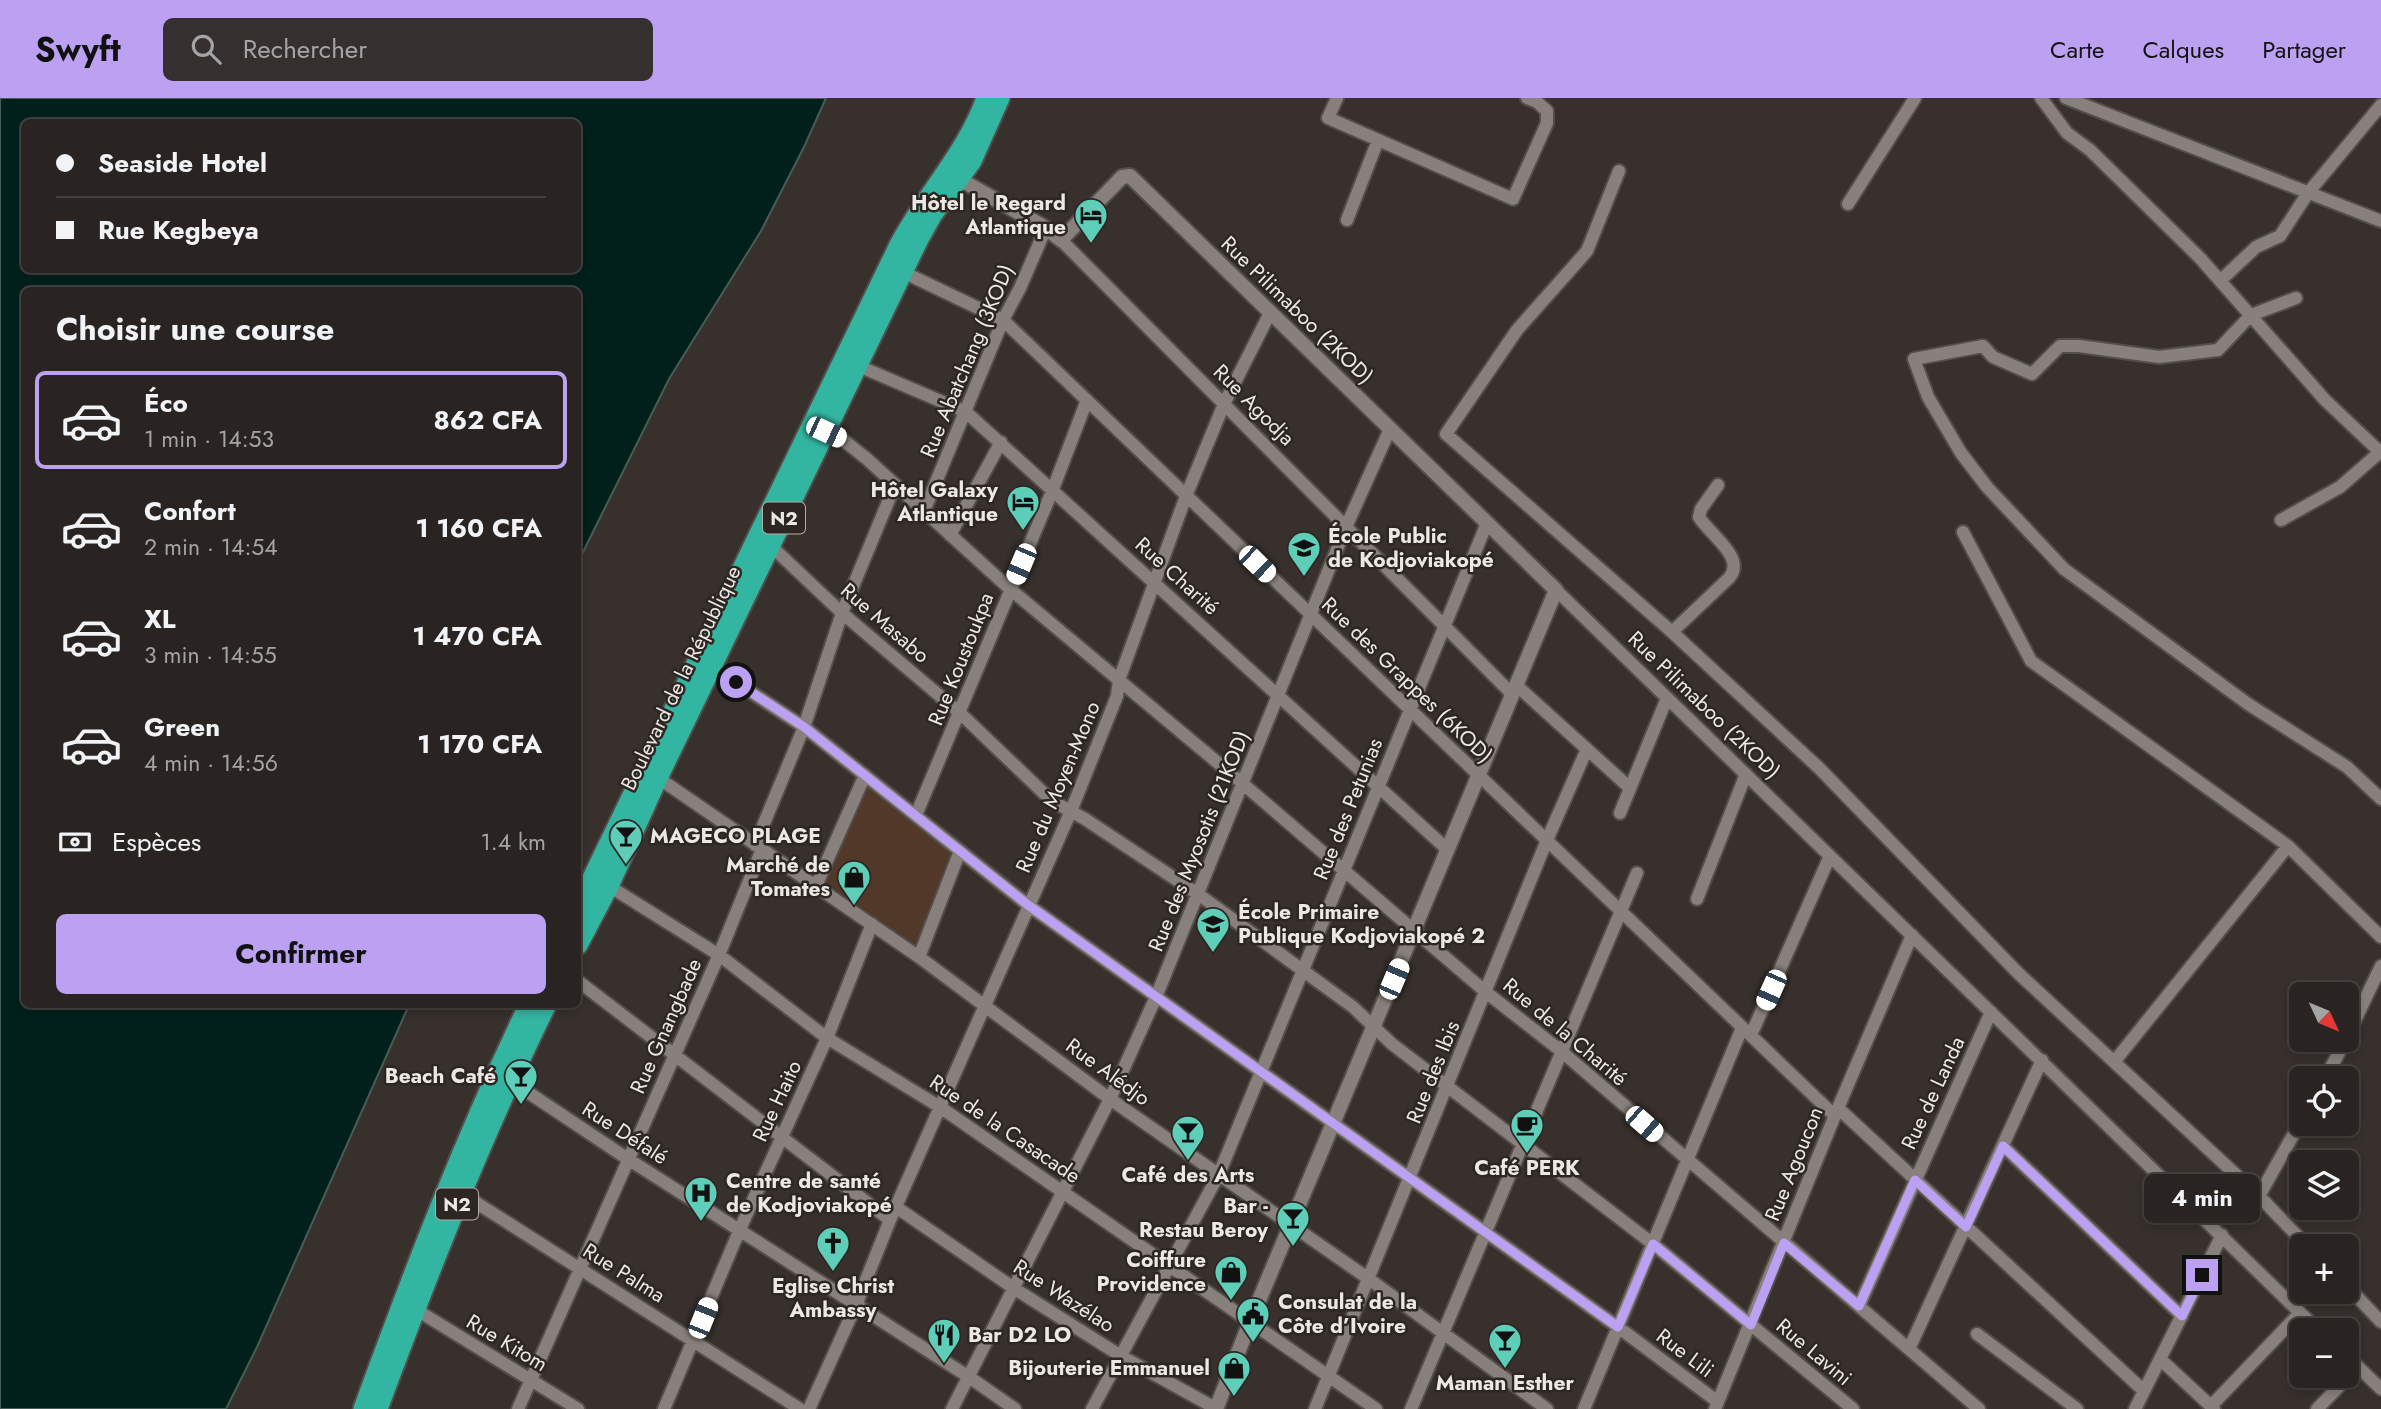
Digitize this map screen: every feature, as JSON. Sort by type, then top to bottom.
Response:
[{"type":"highway","name":"Boulevard de la République","points":[[850,363],[904,272],[953,176],[986,98]]},
{"type":"highway","name":"Boulevard de la République","points":[[581,939],[609,886],[651,774],[850,363],[914,217],[953,176],[972,161],[1000,98]]},
{"type":"highway","name":"Boulevard de la République","points":[[581,902],[713,667],[770,545],[818,429]]},
{"type":"highway","name":"N2","points":[[378,1409],[528,1008]]},
{"type":"highway","name":"N2","points":[[363,1409],[437,1210],[503,1076],[545,1008]]},
{"type":"street","points":[[1337,98],[1328,118],[1513,199],[1547,123],[1546,104],[1528,98]]},
{"type":"street","points":[[1848,204],[1915,98]]},
{"type":"street","points":[[2040,98],[2067,133],[2090,150],[2220,281],[2325,400],[2381,453],[2340,487],[2281,520]]},
{"type":"street","points":[[2075,100],[2381,221]]},
{"type":"street","points":[[2220,281],[2256,247],[2280,236],[2308,193],[2381,105]]},
{"type":"street","points":[[1347,220],[1378,140]]},
{"type":"street","points":[[1619,171],[1587,251],[1517,330],[1446,434],[1599,571],[1672,632],[1819,768],[2019,974],[2259,1196],[2296,1234]]},
{"type":"street","name":"Rue Agodja","points":[[953,176],[1046,228],[1061,240],[1444,625],[1514,690],[1630,788]]},
{"type":"street","name":"Rue Pilimaboo (2KOD)","points":[[1061,240],[1122,177],[1130,176],[2305,1318]]},
{"type":"street","name":"Rue Abatchang (3KOD)","points":[[924,511],[1003,320],[1046,228]]},
{"type":"street","name":"Rue des Grappes (6KOD)","points":[[904,272],[1003,320],[1747,1031],[1915,1180],[2144,1391]]},
{"type":"street","points":[[2296,298],[2251,315],[2218,351],[2159,357],[2060,346],[2032,374],[1993,357],[1983,346],[1914,359],[1928,397],[1961,453],[1987,487],[2064,569],[2248,704],[2347,767],[2381,799]]},
{"type":"street","name":"Rue du Moyen-Mono","points":[[809,1409],[1071,811],[1117,696],[1119,680],[1186,496],[1224,404],[1270,313]]},
{"type":"street","name":"Rue Charité","points":[[850,363],[966,411],[1448,850]]},
{"type":"street","name":"Rue Koustoukpa","points":[[916,815],[1053,489],[1087,400]]},
{"type":"street","name":"Rue de la Charité","points":[[818,429],[842,439],[1010,590],[1242,783],[1487,993],[1561,1051],[1979,1409]]},
{"type":"street","name":"Rue des Myosotis (21KOD)","points":[[952,1409],[1110,1099],[1156,997],[1346,527],[1390,429]]},
{"type":"street","points":[[950,535],[1001,442]]},
{"type":"street","name":"Rue Gnangbade","points":[[518,1409],[719,955],[804,727],[842,612],[895,485]]},
{"type":"street","points":[[1672,632],[1734,572],[1734,560],[1699,517],[1701,509],[1718,485]]},
{"type":"street","name":"Rue des Petunias","points":[[1092,1409],[1219,1174],[1487,523]]},
{"type":"street","points":[[1963,532],[2031,661],[2288,846],[2381,937]]},
{"type":"street","name":"Rue Masabo","points":[[770,545],[842,612],[960,713],[1052,801],[1198,894],[1365,1016],[1392,1044],[1448,1086]]},
{"type":"street","points":[[1216,1409],[1556,590]]},
{"type":"street","name":"Rue Lili","points":[[713,667],[804,727],[1028,905],[1618,1327],[1716,1406]]},
{"type":"street","points":[[1620,813],[1667,698]]},
{"type":"street","name":"Rue des Ibis","points":[[1315,1409],[1487,993],[1547,840],[1587,749]]},
{"type":"street","name":"Rue Alédjo","points":[[651,774],[919,957],[1110,1099],[1369,1279],[1547,1409]]},
{"type":"street","points":[[1696,899],[1746,774]]},
{"type":"street","points":[[816,886],[865,775]]},
{"type":"street","points":[[2114,1062],[2288,846]]},
{"type":"street","points":[[919,957],[960,851]]},
{"type":"street","points":[[1584,1409],[1686,1160],[1830,856]]},
{"type":"street","points":[[1411,1409],[1637,873]]},
{"type":"street","name":"Rue de la Casacade","points":[[609,886],[719,955],[827,1038],[940,1107],[1376,1409]]},
{"type":"street","name":"Rue Haito","points":[[664,1409],[740,1229],[827,1038],[872,924]]},
{"type":"street","name":"Rue Agoucon","points":[[1716,1406],[1836,1112],[1912,935]]},
{"type":"street","points":[[2359,1011],[2381,966]]},
{"type":"street","points":[[581,983],[890,1220]]},
{"type":"street","name":"Rue de Landa","points":[[1859,1306],[1992,1012]]},
{"type":"street","points":[[1909,1349],[2042,1060]]},
{"type":"street","name":"Rue Défalé","points":[[503,1076],[1015,1409]]},
{"type":"street","name":"Rue Lavini","points":[[1448,1086],[1653,1244],[1853,1409]]},
{"type":"street","points":[[2259,1196],[2293,1136]]},
{"type":"street","points":[[2003,1146],[2182,1316]]},
{"type":"street","name":"Rue Palma","points":[[461,1193],[800,1409]]},
{"type":"street","name":"Rue Wazélao","points":[[896,1207],[1015,1289],[1121,1356],[1216,1409]]},
{"type":"street","points":[[2135,1409],[2222,1235]]},
{"type":"street","points":[[2359,1299],[2381,1322]]},
{"type":"street","name":"Rue Kitom","points":[[415,1309],[578,1409]]},
{"type":"street","points":[[2160,1359],[2212,1407],[2300,1313]]},
{"type":"street","points":[[1977,1334],[2077,1409]]},
{"type":"street","points":[[2359,1368],[2381,1389]]},
{"type":"street","points":[[2317,1409],[2338,1388]]},
{"type":"shaded area","points":[[863,784],[954,856],[919,948],[822,880]]},
{"type":"water","points":[[0,98],[826,98],[761,231],[669,379],[581,556],[581,287],[21,287],[21,1008],[408,1008],[257,1347],[226,1409],[0,1409]]},
{"type":"place","name":"Hôtel le Regard Atlantique","points":[[1091,245]]},
{"type":"place","name":"Hôtel Galaxy Atlantique","points":[[1023,532]]},
{"type":"place","name":"École Public de Kodjoviakopé","points":[[1304,578]]},
{"type":"place","name":"MAGECO PLAGE","points":[[626,866]]},
{"type":"place","name":"Marché de Tomates","points":[[854,907]]},
{"type":"place","name":"École Primaire Publique Kodjoviakopé 2","points":[[1213,954]]},
{"type":"place","name":"Beach Café","points":[[521,1106]]},
{"type":"place","name":"Café PERK","points":[[1527,1155]]},
{"type":"place","name":"Café des Arts","points":[[1188,1162]]},
{"type":"place","name":"Centre de santé de Kodjoviakopé","points":[[701,1223]]},
{"type":"place","name":"Bar - Restau Beroy","points":[[1293,1248]]},
{"type":"place","name":"Eglise Christ Ambassy","points":[[833,1273]]},
{"type":"place","name":"Coiffure Providence","points":[[1231,1302]]},
{"type":"place","name":"Consulat de la Côte d’Ivoire","points":[[1253,1344]]},
{"type":"place","name":"Bar D2 LO","points":[[944,1365]]},
{"type":"place","name":"Maman Esther","points":[[1505,1370]]},
{"type":"place","name":"Bijouterie Emmanuel","points":[[1234,1398]]},
{"type":"route","points":[[736,682],[804,727],[1028,905],[1618,1327],[1653,1244],[1751,1325],[1784,1243],[1859,1306],[1915,1180],[1966,1227],[2003,1146],[2182,1316],[2202,1275]]}]
